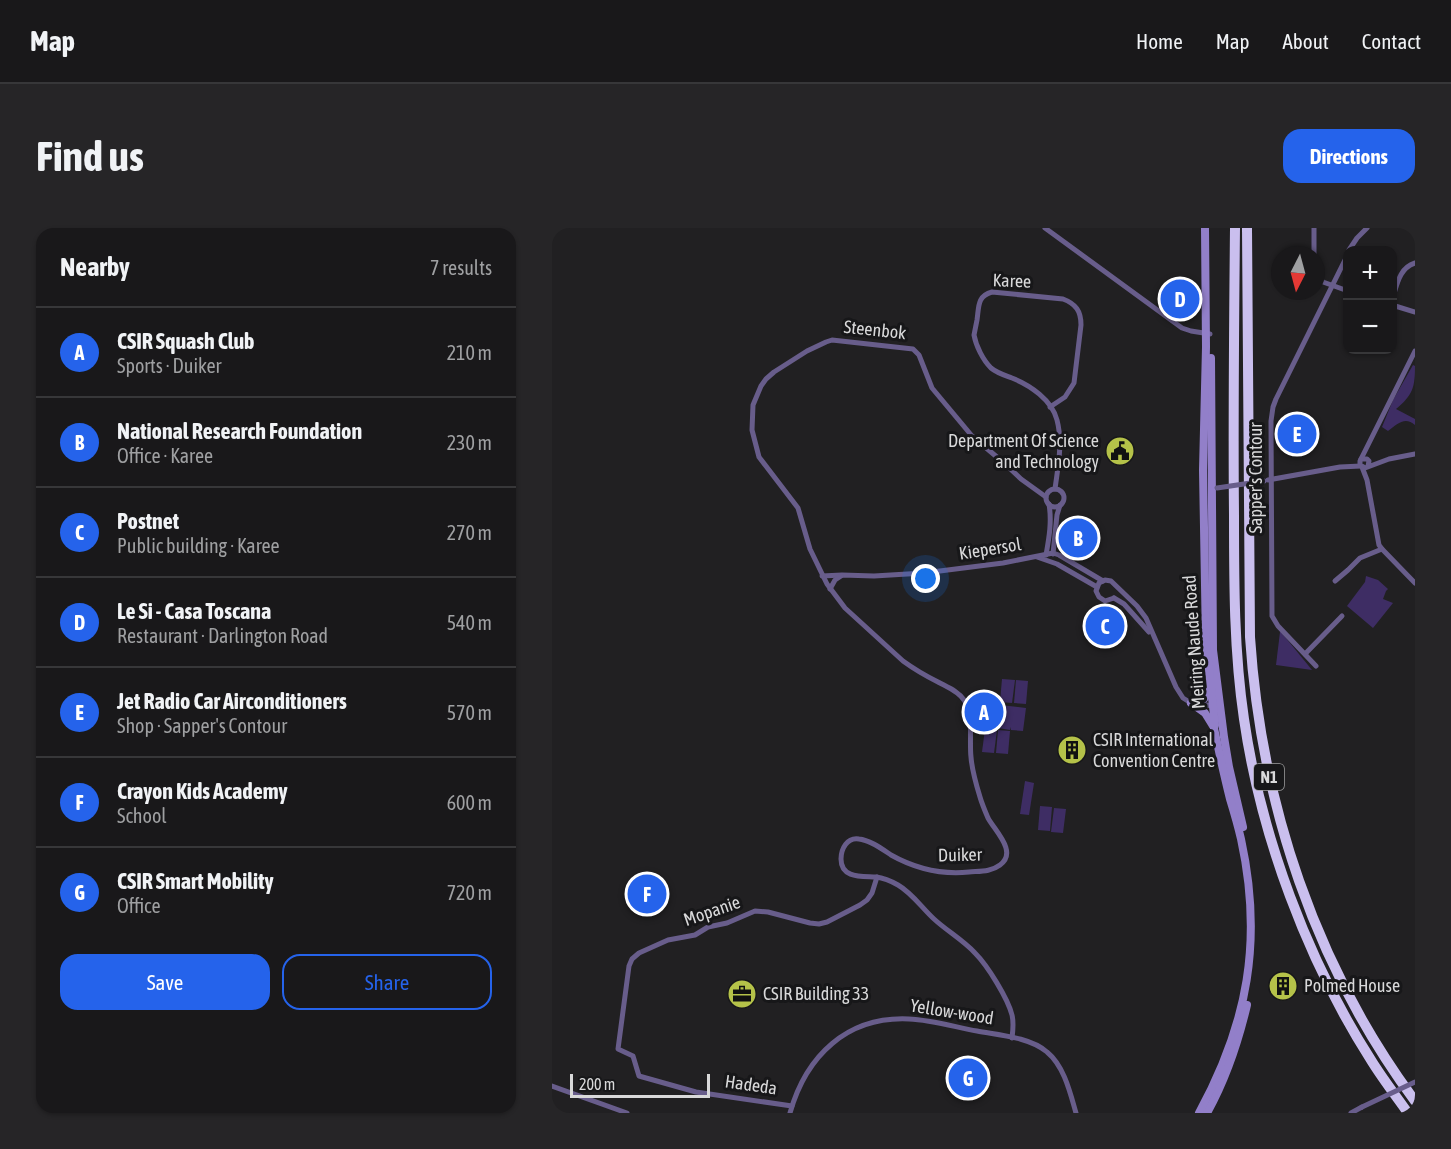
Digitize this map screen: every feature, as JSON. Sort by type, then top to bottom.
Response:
[{"type":"highway","name":"N1","points":[[1232,228],[1234,593],[1244,719],[1258,795],[1279,865],[1314,955],[1371,1060],[1408,1113]]},
{"type":"highway","name":"N1","points":[[1247,228],[1250,637],[1252,671],[1268,776],[1294,869],[1330,958],[1373,1039],[1415,1101]]},
{"type":"street","points":[[1045,228],[1182,328],[1191,332],[1208,333]]},
{"type":"street","name":"Meiring Naude Road","points":[[1199,1113],[1222,1065],[1238,1021],[1251,951],[1251,906],[1246,865],[1214,728],[1205,228]]},
{"type":"street","name":"Meiring Naude Road","points":[[1208,333],[1210,228]]},
{"type":"street","points":[[1314,228],[1314,246]]},
{"type":"street","name":"Sapper's Contour","points":[[1352,246],[1367,228]]},
{"type":"street","name":"Sapper's Contour","points":[[1316,666],[1272,616],[1271,421],[1273,407],[1343,262]]},
{"type":"street","points":[[1397,286],[1405,268],[1415,263]]},
{"type":"street","points":[[1325,283],[1343,290]]},
{"type":"street","name":"Karee","points":[[1050,407],[1065,397],[1074,383],[1081,325],[1077,308],[1071,302],[1063,299],[986,293],[979,300],[974,335],[990,367],[1033,389],[1055,414],[1060,434],[1055,489]]},
{"type":"street","points":[[1397,307],[1415,312]]},
{"type":"street","name":"Steenbok","points":[[822,576],[810,549],[798,508],[759,457],[752,430],[753,405],[766,378],[807,351],[826,342],[832,340],[856,342],[910,348],[916,351],[932,388],[952,414],[980,444],[1035,489],[1047,494]]},
{"type":"street","points":[[1415,351],[1368,445],[1364,463],[1378,540],[1382,549],[1415,583]]},
{"type":"street","points":[[1211,489],[1415,454]]},
{"type":"street","points":[[1055,489],[1061,492],[1063,501],[1056,515],[1049,557],[1050,522],[1047,494],[1055,489]]},
{"type":"street","name":"Meiring Naude Road","points":[[1207,1113],[1228,1068],[1242,1025],[1252,978],[1256,932],[1256,908],[1250,860],[1210,690],[1206,642],[1211,489]]},
{"type":"street","points":[[1049,504],[1060,505]]},
{"type":"street","points":[[1335,581],[1359,558],[1382,549]]},
{"type":"street","points":[[1049,557],[1059,555],[1103,581],[1111,581],[1137,606],[1146,618],[1178,692],[1185,700],[1205,713],[1214,728]]},
{"type":"street","points":[[1049,557],[1097,587]]},
{"type":"street","name":"Kiepersol","points":[[822,576],[924,573],[1049,557]]},
{"type":"street","points":[[831,590],[836,580],[842,575]]},
{"type":"street","name":"Duiker","points":[[822,576],[845,608],[903,661],[958,694],[966,702],[969,710],[971,756],[977,789],[987,816],[1001,836],[1006,849],[1003,861],[999,866],[990,870],[947,873],[933,872],[914,866],[860,839],[853,839],[843,848],[841,865],[852,875],[891,881],[905,890],[937,922],[982,961],[1010,1009],[1013,1022],[1012,1038]]},
{"type":"street","points":[[1103,581],[1097,587],[1097,594],[1101,599],[1114,598],[1117,593],[1116,587]]},
{"type":"street","points":[[1114,598],[1124,604],[1153,635]]},
{"type":"street","points":[[1132,612],[1137,606]]},
{"type":"street","points":[[1305,654],[1342,616]]},
{"type":"street","points":[[1191,703],[1204,699],[1210,690]]},
{"type":"street","points":[[1191,703],[1215,706]]},
{"type":"street","name":"Mopanie","points":[[618,1049],[627,971],[631,961],[639,953],[668,940],[695,935],[708,927],[755,911],[810,923],[827,922],[867,900],[877,878]]},
{"type":"street","name":"Yellow-wood","points":[[789,1113],[804,1076],[822,1052],[842,1037],[868,1025],[891,1020],[918,1019],[1012,1038],[1038,1046],[1053,1058],[1060,1069],[1077,1112]]},
{"type":"street","name":"Hadeda","points":[[618,1049],[633,1056],[637,1074],[644,1078],[696,1092],[792,1106]]},
{"type":"street","points":[[1351,1113],[1415,1082]]},
{"type":"street","points":[[552,1086],[627,1113]]},
{"type":"shaded area","points":[[1413,365],[1415,373],[1412,390],[1396,409],[1415,419],[1415,425],[1404,421],[1388,431],[1382,427],[1393,400]]},
{"type":"shaded area","points":[[1366,576],[1378,580],[1388,589],[1383,599],[1393,603],[1373,628],[1347,606],[1365,582]]},
{"type":"shaded area","points":[[1281,632],[1312,670],[1276,665]]},
{"type":"shaded area","points":[[1002,679],[1015,680],[1012,703],[1000,702]]},
{"type":"shaded area","points":[[1016,680],[1028,681],[1026,704],[1014,703]]},
{"type":"shaded area","points":[[1000,705],[1026,708],[1023,731],[1011,730],[1011,727],[1010,730],[998,728]]},
{"type":"shaded area","points":[[985,729],[997,730],[994,753],[982,752]]},
{"type":"shaded area","points":[[998,730],[1010,731],[1008,754],[996,753]]},
{"type":"shaded area","points":[[1025,781],[1034,783],[1029,815],[1020,814]]},
{"type":"shaded area","points":[[1040,806],[1052,807],[1050,831],[1038,830]]},
{"type":"shaded area","points":[[1054,808],[1066,809],[1063,833],[1051,832]]},
{"type":"place","name":"Le Si - Casa Toscana","points":[[1180,299]]},
{"type":"place","name":"Jet Radio Car Airconditioners","points":[[1297,434]]},
{"type":"place","name":"Department Of Science and Technology","points":[[1120,451]]},
{"type":"place","name":"National Research Foundation","points":[[1078,538]]},
{"type":"place","name":"Postnet","points":[[1105,626]]},
{"type":"place","name":"CSIR Squash Club","points":[[984,712]]},
{"type":"place","name":"CSIR International Convention Centre","points":[[1072,750]]},
{"type":"place","name":"Crayon Kids Academy","points":[[647,894]]},
{"type":"place","name":"Polmed House","points":[[1283,986]]},
{"type":"place","name":"CSIR Building 33","points":[[742,994]]},
{"type":"place","name":"CSIR Smart Mobility","points":[[968,1078]]}]
